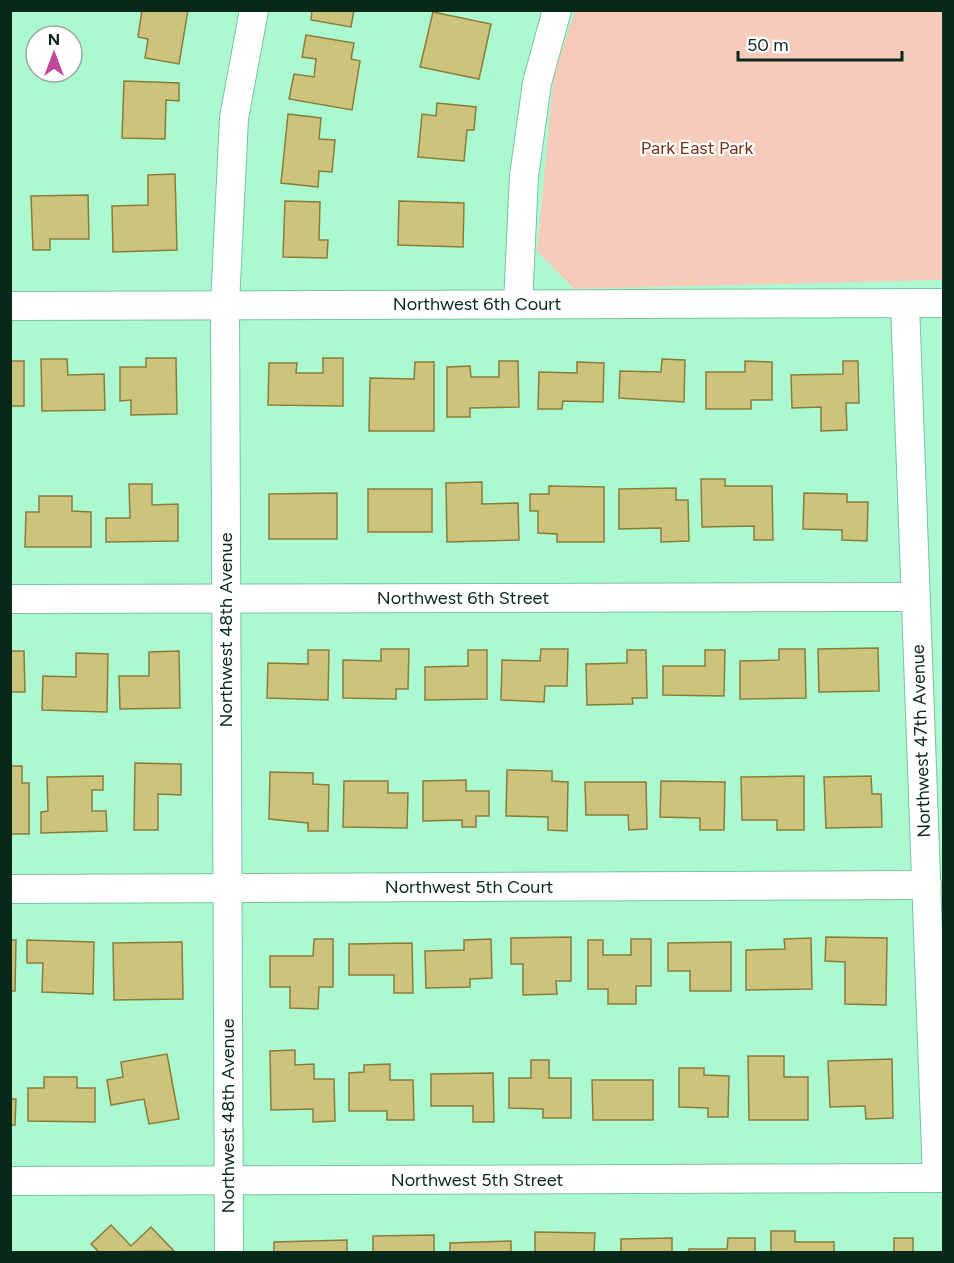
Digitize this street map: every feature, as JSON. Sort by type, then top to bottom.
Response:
[{"type":"street","name":"Northwest 48th Avenue","points":[[229,1252],[225,304],[234,118],[254,10]]},
{"type":"street","points":[[518,304],[524,176],[537,83],[557,10]]},
{"type":"street","name":"Northwest 6th Court","points":[[10,306],[944,303]]},
{"type":"street","name":"Northwest 47th Avenue","points":[[905,304],[940,1178]]},
{"type":"street","name":"Northwest 6th Street","points":[[10,599],[915,597]]},
{"type":"street","name":"Northwest 5th Court","points":[[10,889],[927,885]]},
{"type":"street","name":"Northwest 5th Street","points":[[10,1181],[940,1178]]},
{"type":"green space","name":"Park East Park","points":[[575,11],[943,11],[943,280],[574,289],[537,251],[554,73]]},
{"type":"building","points":[[142,10],[188,10],[179,64],[145,58],[148,39],[138,37]]},
{"type":"building","points":[[312,10],[354,10],[351,27],[311,20]]},
{"type":"building","points":[[433,12],[491,24],[479,79],[420,67]]},
{"type":"building","points":[[306,35],[354,43],[351,59],[360,61],[352,110],[289,99],[294,74],[314,77],[316,59],[302,57]]},
{"type":"building","points":[[124,81],[179,83],[179,101],[166,100],[165,139],[122,138]]},
{"type":"building","points":[[437,103],[476,107],[474,130],[467,130],[464,161],[418,157],[422,114],[436,116]]},
{"type":"building","points":[[288,114],[321,118],[319,139],[335,140],[332,172],[319,171],[318,187],[281,183]]},
{"type":"building","points":[[175,174],[177,250],[113,252],[112,206],[148,205],[148,175]]},
{"type":"building","points":[[88,195],[89,239],[50,239],[50,250],[33,250],[31,196]]},
{"type":"building","points":[[285,201],[320,202],[319,240],[328,240],[327,258],[283,257]]},
{"type":"building","points":[[399,201],[464,203],[463,247],[398,245]]},
{"type":"building","points":[[146,358],[176,358],[177,414],[131,415],[131,400],[120,401],[120,367],[146,367]]},
{"type":"building","points":[[323,358],[343,358],[343,406],[268,405],[269,363],[297,363],[296,373],[323,373]]},
{"type":"building","points":[[41,359],[67,359],[68,375],[104,374],[105,410],[42,411]]},
{"type":"building","points":[[662,359],[685,360],[684,402],[619,398],[620,371],[661,372]]},
{"type":"building","points":[[10,361],[24,361],[24,406],[10,406]]},
{"type":"building","points":[[499,361],[518,361],[519,407],[470,408],[470,417],[447,417],[447,367],[470,366],[471,377],[499,377]]},
{"type":"building","points":[[745,361],[772,362],[772,400],[751,400],[751,409],[706,409],[706,372],[745,372]]},
{"type":"building","points":[[843,361],[858,361],[859,403],[846,403],[847,430],[821,431],[821,407],[792,408],[791,375],[843,374]]},
{"type":"building","points":[[415,362],[434,362],[434,431],[369,431],[370,378],[414,379]]},
{"type":"building","points":[[577,362],[604,363],[603,402],[563,401],[562,409],[538,409],[539,372],[577,373]]},
{"type":"building","points":[[701,479],[725,479],[725,486],[772,486],[773,540],[754,540],[754,526],[702,527]]},
{"type":"building","points":[[482,482],[482,504],[518,503],[519,540],[447,542],[446,483]]},
{"type":"building","points":[[129,484],[152,484],[152,505],[178,504],[178,541],[106,542],[106,518],[130,518]]},
{"type":"building","points":[[549,486],[604,487],[604,542],[557,542],[557,534],[538,533],[538,511],[530,511],[530,494],[549,494]]},
{"type":"building","points":[[676,488],[676,500],[688,500],[689,541],[661,542],[661,528],[619,529],[619,489]]},
{"type":"building","points":[[368,489],[432,489],[432,532],[368,532]]},
{"type":"building","points":[[337,493],[337,539],[269,539],[269,494]]},
{"type":"building","points":[[804,493],[847,494],[847,502],[868,502],[867,541],[842,540],[842,530],[803,529]]},
{"type":"building","points":[[39,496],[72,496],[72,511],[91,512],[91,547],[25,547],[26,512],[39,512]]},
{"type":"building","points":[[878,648],[879,691],[819,692],[818,649]]},
{"type":"building","points":[[381,649],[409,649],[408,689],[396,689],[396,699],[343,698],[343,660],[381,661]]},
{"type":"building","points":[[541,649],[568,649],[567,686],[545,686],[544,702],[501,700],[502,660],[540,661]]},
{"type":"building","points":[[779,649],[805,649],[806,698],[740,699],[740,661],[779,660]]},
{"type":"building","points":[[308,650],[329,650],[328,700],[267,698],[268,663],[308,664]]},
{"type":"building","points":[[468,650],[487,650],[487,699],[425,700],[425,667],[468,666]]},
{"type":"building","points":[[627,650],[646,650],[647,698],[632,698],[633,704],[587,705],[586,664],[627,663]]},
{"type":"building","points":[[705,650],[725,650],[724,696],[663,695],[663,666],[705,666]]},
{"type":"building","points":[[10,651],[24,651],[25,692],[10,692]]},
{"type":"building","points":[[179,651],[180,708],[120,709],[119,676],[149,676],[149,652]]},
{"type":"building","points":[[76,653],[108,654],[107,712],[42,710],[43,676],[76,677]]},
{"type":"building","points":[[135,763],[181,764],[181,795],[158,794],[158,830],[134,830]]},
{"type":"building","points":[[10,766],[22,766],[22,783],[29,783],[29,834],[10,834]]},
{"type":"building","points":[[507,770],[552,771],[552,781],[568,782],[567,831],[548,830],[548,817],[506,816]]},
{"type":"building","points":[[270,772],[313,773],[313,784],[329,785],[328,831],[308,831],[308,823],[269,819]]},
{"type":"building","points":[[103,776],[103,790],[92,790],[92,811],[106,811],[107,831],[41,833],[41,812],[48,811],[47,777]]},
{"type":"building","points":[[804,776],[804,830],[777,830],[777,820],[742,820],[741,777]]},
{"type":"building","points":[[871,776],[872,794],[881,794],[882,827],[826,828],[824,777]]},
{"type":"building","points":[[466,780],[466,791],[489,791],[489,816],[476,816],[476,827],[462,827],[462,820],[423,821],[423,781]]},
{"type":"building","points":[[344,781],[388,781],[388,793],[408,793],[407,828],[343,827]]},
{"type":"building","points":[[661,781],[725,782],[724,830],[700,830],[700,818],[660,817]]},
{"type":"building","points":[[585,782],[646,782],[647,829],[629,830],[628,815],[586,815]]},
{"type":"building","points":[[571,937],[571,981],[556,981],[557,994],[523,995],[523,964],[511,964],[511,938]]},
{"type":"building","points":[[826,937],[887,938],[886,1005],[845,1004],[845,962],[825,961]]},
{"type":"building","points":[[811,938],[812,989],[746,990],[746,950],[785,949],[784,939]]},
{"type":"building","points":[[314,939],[333,939],[333,987],[319,987],[318,1009],[290,1008],[290,987],[270,987],[270,956],[313,956]]},
{"type":"building","points":[[491,939],[492,978],[470,979],[470,987],[426,988],[425,951],[464,950],[464,940]]},
{"type":"building","points":[[631,939],[651,939],[651,986],[636,986],[636,1004],[608,1004],[608,989],[588,989],[588,940],[603,940],[603,955],[631,955]]},
{"type":"building","points":[[10,940],[16,940],[15,991],[10,991]]},
{"type":"building","points":[[27,940],[94,942],[93,994],[42,992],[43,963],[27,963]]},
{"type":"building","points":[[182,942],[183,999],[114,1000],[113,943]]},
{"type":"building","points":[[731,942],[731,991],[690,991],[690,971],[668,971],[668,943]]},
{"type":"building","points":[[412,943],[413,993],[394,993],[394,975],[349,975],[349,944]]},
{"type":"building","points":[[295,1050],[295,1065],[314,1064],[314,1079],[334,1079],[335,1121],[313,1122],[313,1109],[271,1110],[270,1051]]},
{"type":"building","points":[[167,1054],[179,1119],[149,1124],[144,1099],[111,1105],[107,1080],[123,1077],[121,1062]]},
{"type":"building","points":[[748,1056],[784,1056],[784,1077],[808,1077],[808,1120],[749,1120]]},
{"type":"building","points":[[892,1059],[893,1118],[866,1119],[865,1106],[830,1107],[828,1061]]},
{"type":"building","points":[[531,1060],[549,1060],[549,1078],[571,1078],[571,1118],[543,1118],[543,1109],[509,1108],[509,1078],[531,1078]]},
{"type":"building","points":[[390,1064],[390,1080],[413,1080],[414,1120],[387,1120],[387,1111],[349,1111],[349,1073],[364,1072],[364,1065]]},
{"type":"building","points":[[679,1068],[704,1068],[704,1075],[729,1076],[728,1117],[708,1117],[708,1108],[679,1107]]},
{"type":"building","points":[[493,1073],[494,1122],[473,1122],[473,1106],[431,1106],[431,1074]]},
{"type":"building","points":[[44,1077],[77,1077],[77,1088],[95,1088],[95,1122],[28,1121],[28,1088],[44,1088]]},
{"type":"building","points":[[592,1080],[653,1080],[653,1120],[593,1120]]},
{"type":"building","points":[[10,1099],[16,1099],[15,1125],[10,1125]]},
{"type":"building","points":[[111,1225],[131,1246],[151,1227],[174,1251],[99,1252],[91,1244]]},
{"type":"building","points":[[771,1231],[795,1231],[795,1242],[834,1242],[834,1252],[771,1252]]},
{"type":"building","points":[[535,1232],[595,1233],[594,1252],[535,1252]]},
{"type":"building","points":[[434,1235],[434,1252],[373,1252],[373,1236]]},
{"type":"building","points":[[672,1238],[672,1252],[621,1252],[621,1239]]},
{"type":"building","points":[[728,1238],[755,1238],[755,1252],[689,1252],[689,1249],[727,1249]]},
{"type":"building","points":[[894,1238],[913,1238],[913,1252],[894,1252]]},
{"type":"building","points":[[347,1240],[347,1252],[274,1252],[274,1242]]},
{"type":"building","points":[[511,1241],[511,1252],[450,1252],[450,1243]]}]
